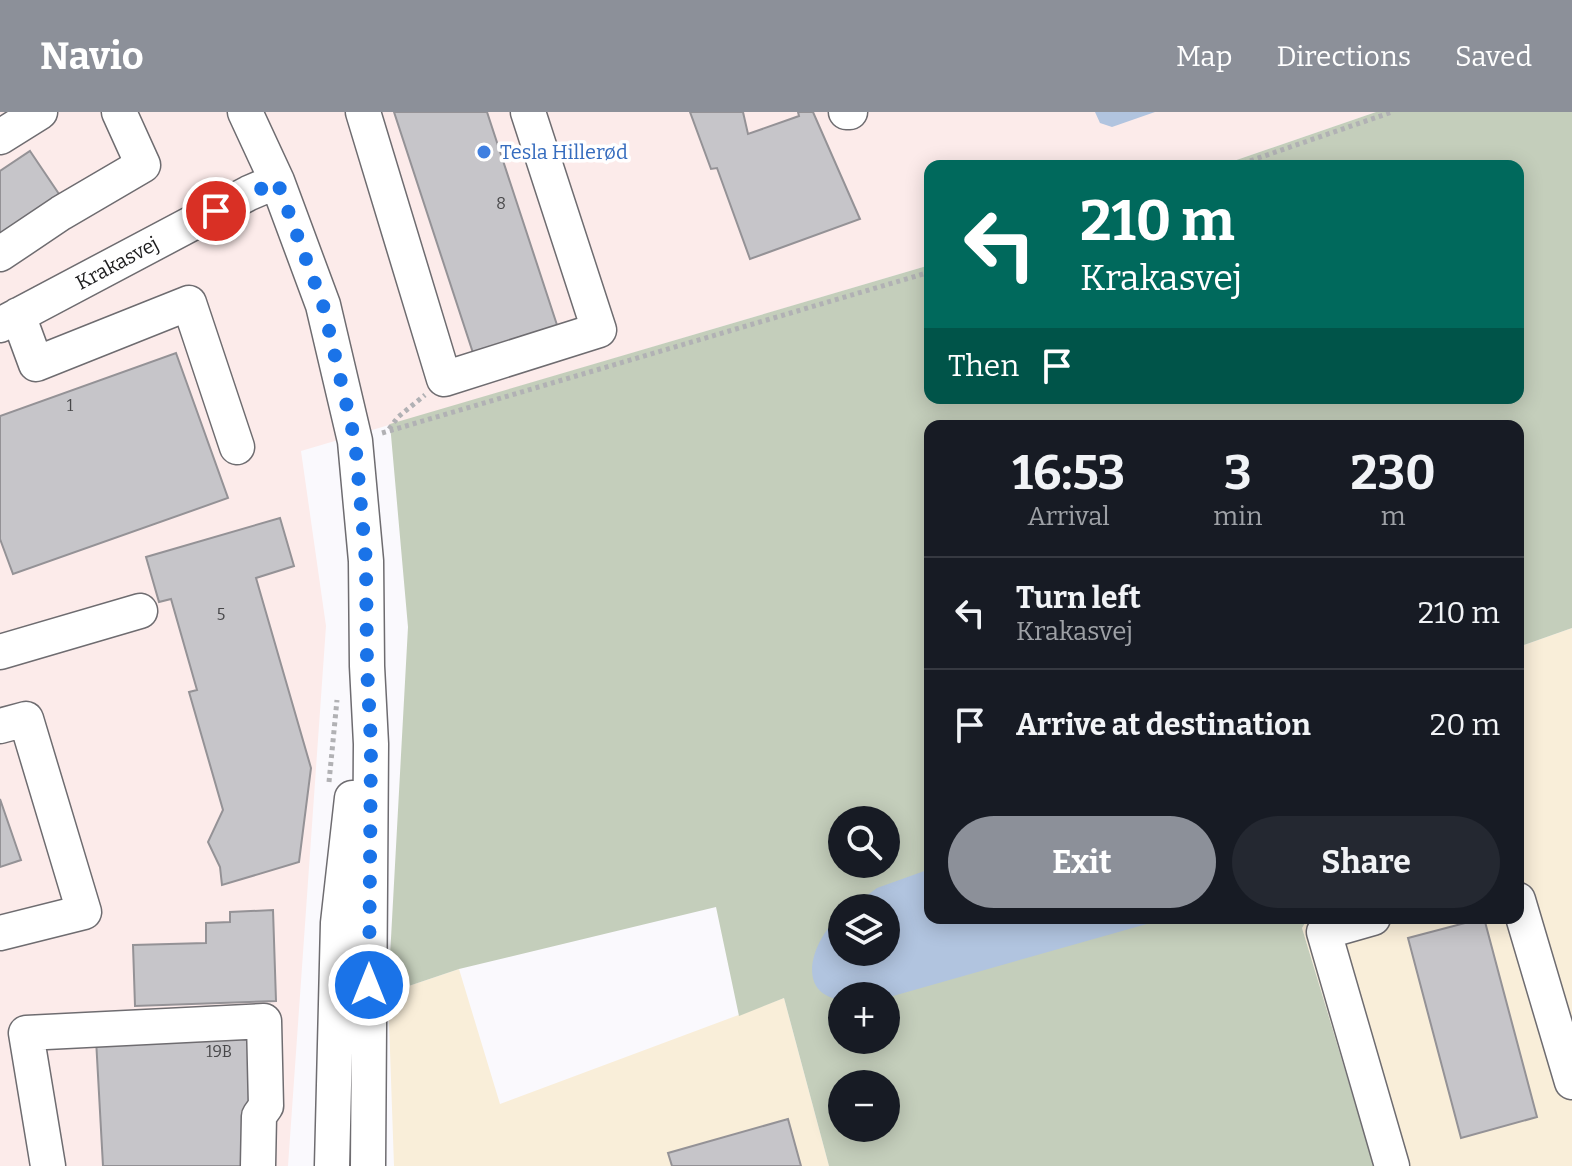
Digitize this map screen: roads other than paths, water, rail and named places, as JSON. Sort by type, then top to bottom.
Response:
[{"type":"street","points":[[0,137],[40,112]]},
{"type":"street","points":[[0,254],[61,213],[143,165],[119,112]]},
{"type":"street","points":[[245,112],[277,181],[323,305],[355,441],[366,561],[371,744],[368,1166]]},
{"type":"street","points":[[363,112],[444,379],[599,330],[528,112]]},
{"type":"street","name":"Krakasvej","points":[[9,320],[277,181]]},
{"type":"street","points":[[9,320],[36,364],[189,303],[237,447]]},
{"type":"street","points":[[0,652],[140,611]]},
{"type":"street","points":[[332,1166],[338,923],[367,666]]},
{"type":"street","points":[[0,933],[84,912],[26,719],[2,717]]},
{"type":"street","points":[[1524,920],[1572,1082]]},
{"type":"street","points":[[1352,924],[1324,932],[1392,1166]]},
{"type":"street","points":[[48,1166],[26,1033],[264,1021],[266,1106],[259,1116],[258,1166]]},
{"type":"water","points":[[1095,112],[1155,112],[1112,127],[1100,123]]},
{"type":"water","points":[[924,871],[924,924],[1147,924],[900,994],[900,982],[828,982],[826,995],[817,987],[812,975],[817,949],[828,928],[828,966],[900,966],[900,894],[869,894],[877,888]]},
{"type":"place","name":"Tesla Hillerød","points":[[484,152]]}]
